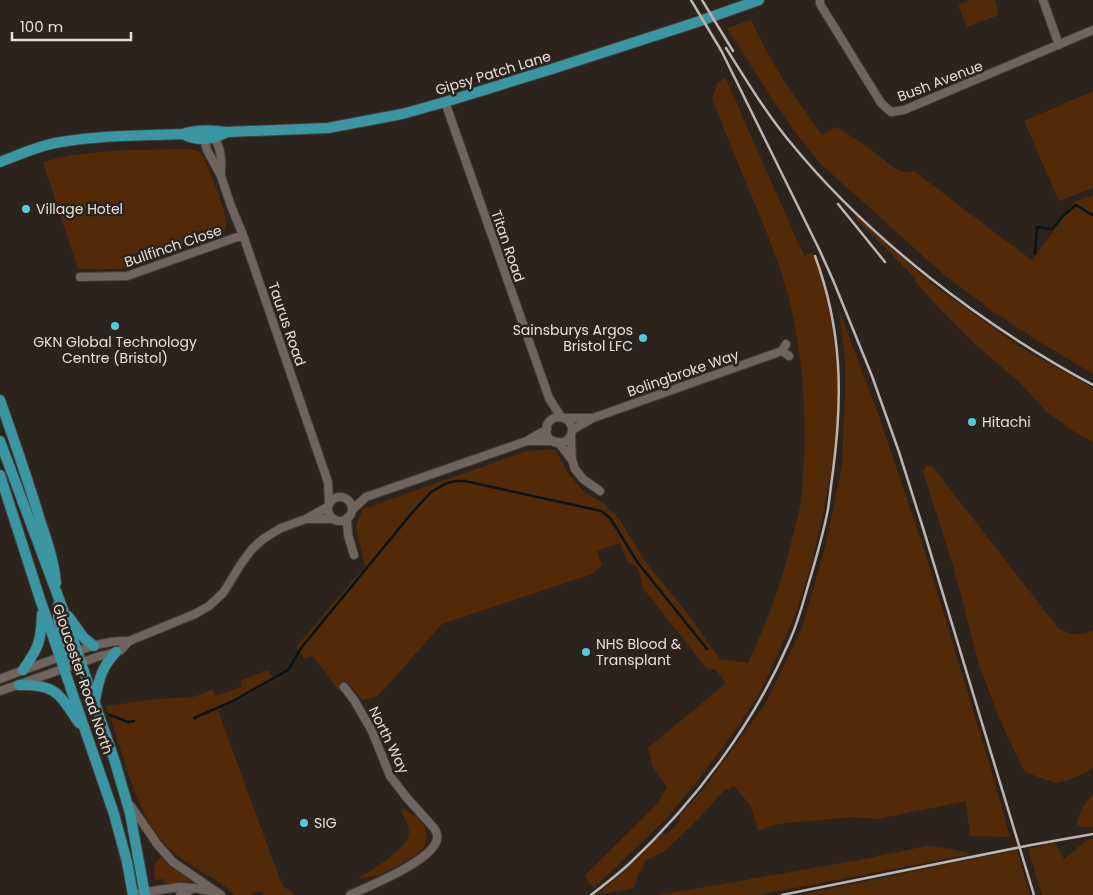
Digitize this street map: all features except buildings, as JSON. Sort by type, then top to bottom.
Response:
[{"type":"main road","name":"Gipsy Patch Lane","points":[[208,134],[328,128],[402,114],[686,26],[756,0]]},
{"type":"main road","points":[[0,162],[55,144],[103,136],[183,134],[192,138],[208,134]]},
{"type":"main road","points":[[0,400],[55,569],[58,619],[68,654],[64,669]]},
{"type":"main road","name":"Gloucester Road North","points":[[0,441],[62,607],[68,654]]},
{"type":"main road","name":"Gloucester Road North","points":[[0,475],[43,607],[68,654],[81,663],[107,737],[127,800],[145,894]]},
{"type":"main road","points":[[0,492],[11,524],[20,536]]},
{"type":"main road","points":[[23,670],[39,645],[43,607]]},
{"type":"main road","points":[[62,607],[84,638],[94,646]]},
{"type":"main road","points":[[94,701],[101,674],[107,662],[116,652]]},
{"type":"main road","name":"Gloucester Road North","points":[[64,669],[118,827],[133,895]]},
{"type":"main road","points":[[19,685],[46,687],[56,692],[87,734]]},
{"type":"street","name":"Bush Avenue","points":[[820,0],[820,4],[881,103],[891,112],[904,110],[1093,30]]},
{"type":"street","points":[[1043,0],[1059,45]]},
{"type":"street","name":"Titan Road","points":[[445,102],[549,398],[562,417]]},
{"type":"street","name":"Taurus Road","points":[[208,134],[220,150],[221,176]]},
{"type":"street","name":"Taurus Road","points":[[208,134],[207,150],[221,176],[243,235],[328,482],[338,496]]},
{"type":"street","name":"Bullfinch Close","points":[[80,277],[127,276],[243,235]]},
{"type":"street","name":"Bolingbroke Way","points":[[571,433],[593,418],[785,350]]},
{"type":"street","name":"Titan Road","points":[[548,426],[549,398]]},
{"type":"street","points":[[0,691],[121,650],[130,641],[195,614],[209,606],[223,593],[252,549],[281,528],[306,519],[338,496],[347,498],[366,497],[527,441],[548,426],[555,418],[562,417],[571,424],[572,460],[575,469],[582,479],[600,491]]},
{"type":"street","name":"Bolingbroke Way","points":[[562,417],[593,418]]},
{"type":"street","points":[[548,426],[548,435],[572,460]]},
{"type":"street","points":[[527,441],[565,441],[571,433]]},
{"type":"street","name":"Taurus Road","points":[[328,482],[328,505]]},
{"type":"street","points":[[354,555],[348,535],[347,518],[352,510],[366,497]]},
{"type":"street","points":[[347,498],[352,510]]},
{"type":"street","points":[[328,505],[328,514],[336,520],[348,535]]},
{"type":"street","points":[[306,519],[336,520],[347,518]]},
{"type":"street","points":[[0,679],[94,646],[116,640],[130,641]]},
{"type":"street","name":"North Way","points":[[344,687],[372,731],[390,776],[434,828],[437,839],[426,854],[410,866],[350,895]]},
{"type":"street","points":[[127,800],[156,844],[173,862],[220,894]]},
{"type":"street","points":[[133,895],[180,887],[220,894]]},
{"type":"street","points":[[180,895],[194,888]]},
{"type":"shaded area","points":[[970,0],[995,0],[999,15],[967,27],[958,4]]},
{"type":"shaded area","points":[[751,20],[786,84],[822,135],[837,127],[876,153],[894,168],[907,173],[914,171],[1032,260],[1076,201],[1093,195],[1093,374],[994,312],[943,274],[821,164],[778,108],[727,28]]},
{"type":"shaded area","points":[[725,77],[804,256],[813,253],[823,282],[832,322],[838,378],[838,418],[833,461],[812,563],[795,615],[758,696],[732,735],[666,819],[594,888],[584,876],[658,803],[667,787],[653,767],[648,748],[726,683],[715,669],[707,669],[642,587],[637,567],[628,562],[620,543],[597,551],[602,565],[592,574],[442,624],[378,696],[362,700],[348,683],[338,690],[313,656],[304,658],[296,647],[365,566],[356,527],[363,509],[527,451],[552,449],[556,451],[568,473],[583,491],[603,503],[620,520],[643,559],[687,613],[720,659],[748,663],[778,589],[799,511],[803,480],[804,398],[798,343],[784,281],[777,259],[712,99],[717,84]]},
{"type":"shaded area","points":[[1093,91],[1093,188],[1059,201],[1024,121]]},
{"type":"shaded area","points":[[190,149],[199,152],[204,158],[218,193],[226,221],[226,227],[222,233],[190,245],[183,245],[177,242],[168,244],[167,252],[121,269],[78,269],[43,162],[95,152]]},
{"type":"shaded area","points":[[856,216],[932,284],[1020,347],[1093,388],[1093,442],[1049,414],[1017,380],[976,345],[940,309],[915,281],[915,278],[855,218]]},
{"type":"shaded area","points":[[839,310],[880,419],[926,555],[1010,837],[970,836],[966,801],[877,819],[852,817],[777,824],[758,831],[751,806],[734,786],[725,790],[664,852],[646,860],[634,888],[597,895],[636,860],[663,832],[666,835],[679,822],[681,813],[703,790],[766,703],[803,625],[826,544],[842,466],[845,358]]},
{"type":"shaded area","points":[[930,465],[1058,628],[1075,634],[1093,631],[1093,767],[1087,772],[1069,780],[1056,783],[1024,771],[1000,720],[979,665],[953,565],[923,472],[926,466]]},
{"type":"shaded area","points":[[268,670],[274,680],[218,711],[281,882],[293,895],[263,895],[261,891],[252,895],[234,895],[220,883],[176,855],[155,831],[137,798],[106,706],[158,699],[193,697],[213,690],[215,696],[242,687],[240,681]]},
{"type":"shaded area","points":[[1093,794],[1093,827],[1081,827],[1077,824],[1079,816]]},
{"type":"shaded area","points":[[402,808],[422,822],[426,836],[424,847],[421,851],[391,869],[378,875],[358,879],[388,859],[407,839],[409,829],[401,811]]},
{"type":"shaded area","points":[[1088,839],[1093,839],[1093,895],[1042,895],[1028,849],[1055,843],[1064,859]]},
{"type":"shaded area","points":[[927,846],[953,849],[971,854],[758,895],[659,895],[859,860]]},
{"type":"shaded area","points":[[1017,850],[1030,895],[799,895]]},
{"type":"shaded area","points":[[163,855],[169,865],[177,867],[195,881],[165,884],[164,879],[155,880],[154,866]]},
{"type":"waterway","points":[[1035,254],[1037,227],[1052,229],[1076,205],[1093,214]]},
{"type":"waterway","points":[[194,718],[233,701],[288,670],[301,648],[411,514],[431,492],[447,483],[456,481],[465,481],[601,511],[610,518],[638,563],[707,649]]},
{"type":"waterway","points":[[110,715],[128,722],[134,721]]},
{"type":"railway","points":[[691,0],[722,52],[819,249],[872,376],[923,528],[1034,895]]},
{"type":"railway","points":[[702,0],[733,51]]},
{"type":"railway","points":[[726,48],[756,96],[781,131],[821,178],[855,213],[930,278],[969,308],[1010,336],[1093,385]]},
{"type":"railway","points":[[838,204],[885,262]]},
{"type":"railway","points":[[591,895],[624,868],[653,840],[677,815],[720,761],[758,703],[797,623],[816,559],[829,504],[838,416],[838,362],[835,336],[831,310],[815,256]]},
{"type":"railway","points":[[782,895],[1093,834]]},
{"type":"place","name":"Village Hotel","points":[[26,209]]},
{"type":"place","name":"GKN Global Technology Centre (Bristol)","points":[[115,326]]},
{"type":"place","name":"Sainsburys Argos Bristol LFC","points":[[643,338]]},
{"type":"place","name":"Hitachi","points":[[972,422]]},
{"type":"place","name":"NHS Blood & Transplant","points":[[586,652]]},
{"type":"place","name":"SIG","points":[[304,823]]}]
